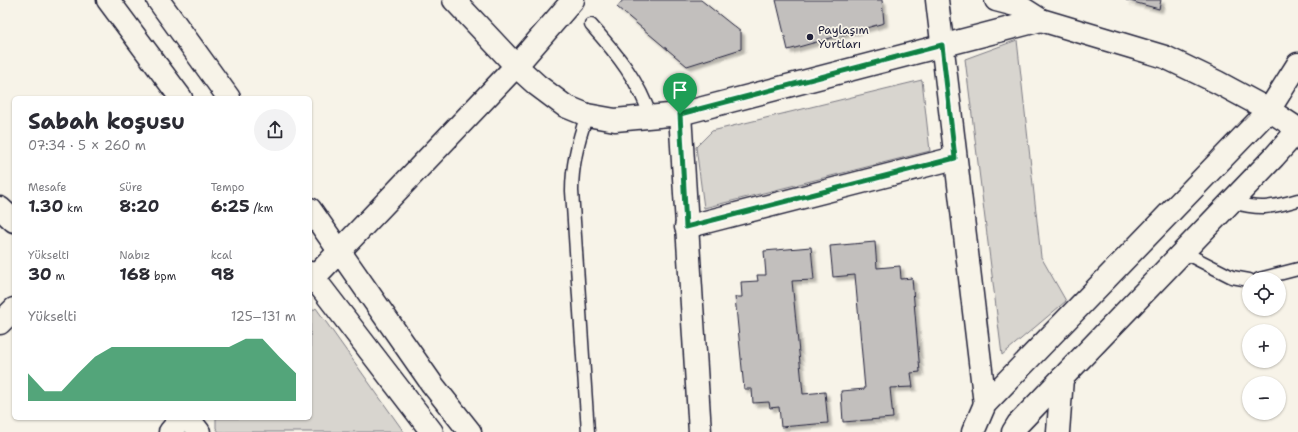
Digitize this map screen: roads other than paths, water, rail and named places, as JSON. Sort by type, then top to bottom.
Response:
[{"type":"street","points":[[108,0],[180,96]]},
{"type":"street","points":[[158,0],[229,96]]},
{"type":"street","points":[[454,0],[516,66],[537,85],[565,106],[587,115],[615,120],[651,118],[680,114],[1041,20]]},
{"type":"street","points":[[312,277],[340,250],[516,66],[573,0]]},
{"type":"street","points":[[937,0],[985,404]]},
{"type":"street","points":[[996,0],[1019,6],[1041,20],[1165,57],[1270,110],[1298,129],[1231,202],[1012,432]]},
{"type":"street","points":[[973,432],[985,404],[1270,110],[1298,64]]},
{"type":"street","points":[[680,114],[700,432]]},
{"type":"street","points":[[686,227],[955,158]]},
{"type":"street","points":[[0,208],[12,219]]},
{"type":"street","points":[[312,212],[432,384],[470,432]]},
{"type":"street","points":[[312,279],[432,432]]},
{"type":"street","points":[[0,323],[12,311]]},
{"type":"street","points":[[1058,432],[1062,378]]},
{"type":"street","points":[[170,432],[180,420]]},
{"type":"street","points":[[190,420],[199,432]]},
{"type":"lane","points":[[591,25],[631,74],[644,97],[651,118]]},
{"type":"lane","points":[[587,115],[579,136],[574,158],[572,191],[588,432]]},
{"type":"lane","points":[[1231,202],[1251,207],[1267,208],[1298,200]]},
{"type":"lane","points":[[1183,252],[1232,277],[1242,279]]},
{"type":"lane","points":[[1286,272],[1298,269]]},
{"type":"place","name":"Paylaşım Yurtları","points":[[810,37]]}]
